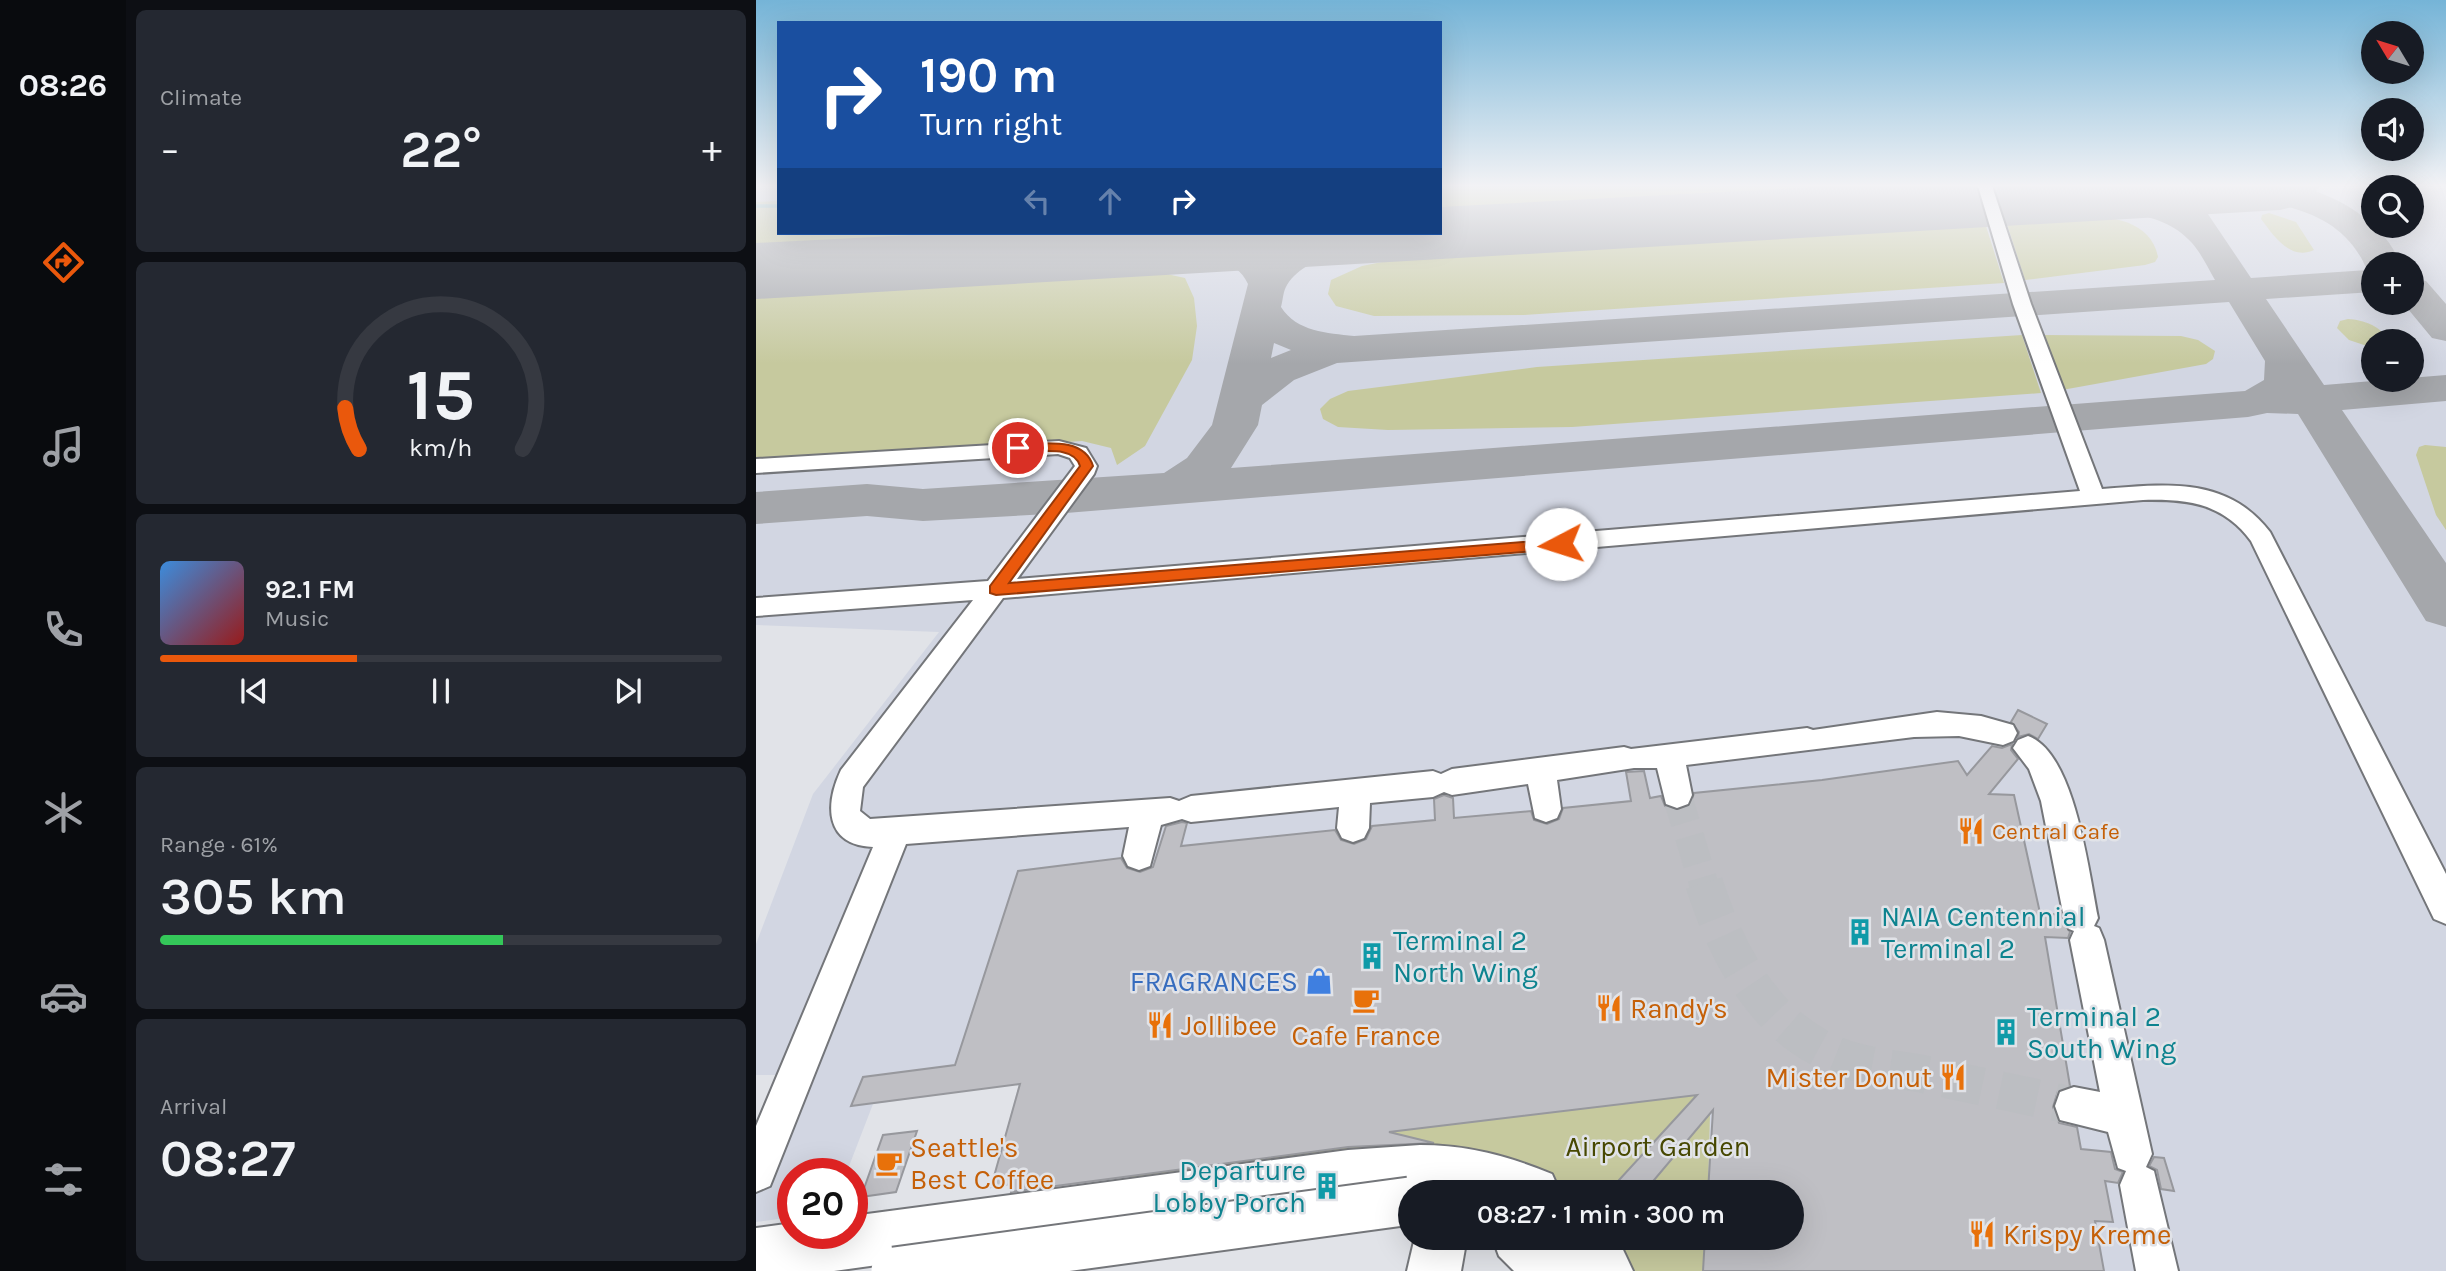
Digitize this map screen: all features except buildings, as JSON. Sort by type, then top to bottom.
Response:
[{"type":"main road","points":[[756,1255],[1348,1175],[1438,1168],[1451,1180]]},
{"type":"main road","points":[[1464,1180],[1499,1177],[1506,1180]]},
{"type":"main road","points":[[895,1271],[1398,1202]]},
{"type":"main road","points":[[1000,1271],[1016,1220]]},
{"type":"main road","points":[[1434,1271],[1438,1250]]},
{"type":"main road","points":[[1531,1250],[1552,1271]]},
{"type":"main road","points":[[1591,1250],[1606,1271]]},
{"type":"lane","points":[[2004,245],[2022,304],[2094,498]]},
{"type":"lane","points":[[756,466],[1059,447],[1078,453],[1086,466],[1083,474],[846,790],[843,806],[846,820],[855,829],[869,833],[1170,811],[1442,783],[1948,723],[1975,724],[2016,740],[2040,757],[2052,784],[2157,1271]]},
{"type":"lane","points":[[756,607],[2094,498],[2193,493],[2229,505],[2248,519],[2262,538],[2446,908]]},
{"type":"lane","points":[[1645,758],[1676,795]]},
{"type":"lane","points":[[1541,770],[1546,809]]},
{"type":"lane","points":[[1353,828],[1356,792]]},
{"type":"lane","points":[[1139,856],[1170,811]]},
{"type":"lane","points":[[756,1172],[895,832]]},
{"type":"lane","points":[[2074,1106],[2124,1116]]},
{"type":"shaded area","points":[[756,245],[2446,245],[2446,1271],[1703,1271],[1758,1250],[1804,1250],[1804,1180],[1725,1180],[1429,1127],[991,1187],[1019,1084],[873,1104],[852,1158],[777,1158],[777,1219],[756,1222],[756,1121],[777,1075],[756,1075],[756,944],[813,794],[939,632],[756,625]]},
{"type":"green space","points":[[756,245],[885,245],[756,252]]},
{"type":"green space","points":[[1621,245],[1992,245],[2004,283],[1524,315],[1374,316],[1336,306],[1328,294],[1331,280],[1362,266],[1397,259]]},
{"type":"green space","points":[[2014,245],[2154,245],[2158,257],[2155,262],[2145,265],[2025,280]]},
{"type":"green space","points":[[2283,245],[2311,245],[2314,250],[2305,253],[2290,250]]},
{"type":"green space","points":[[1162,273],[1185,278],[1194,298],[1197,326],[1192,360],[1145,446],[1117,465],[1111,448],[1082,441],[756,463],[756,296]]},
{"type":"green space","points":[[2340,321],[2360,321],[2378,329],[2361,329],[2361,344],[2349,340],[2337,328]]},
{"type":"green space","points":[[2022,335],[2041,393],[1572,427],[1388,430],[1338,427],[1323,419],[1320,409],[1330,399],[1348,391],[1537,367]]},
{"type":"green space","points":[[2044,335],[2181,336],[2198,340],[2215,351],[2213,359],[2206,364],[2062,390]]},
{"type":"green space","points":[[2419,447],[2446,447],[2446,530],[2436,515],[2416,455]]},
{"type":"green space","name":"Airport Garden","points":[[1697,1095],[1710,1113],[1708,1180],[1398,1180],[1398,1191],[1130,1183],[1132,1168],[1429,1127]]},
{"type":"green space","points":[[1541,1250],[1704,1250],[1703,1271],[1559,1271]]},
{"type":"taxiway","points":[[1267,284],[1287,245]]},
{"type":"taxiway","points":[[1267,284],[1288,264],[1312,251],[1330,245]]},
{"type":"taxiway","points":[[2211,245],[2240,290]]},
{"type":"taxiway","points":[[2371,245],[2376,252]]},
{"type":"taxiway","points":[[1192,247],[1236,254],[1255,265],[1267,284]]},
{"type":"taxiway","points":[[2240,290],[2361,282]]},
{"type":"taxiway","points":[[1241,400],[1267,284]]},
{"type":"taxiway","points":[[1354,348],[2240,290]]},
{"type":"taxiway","points":[[2240,290],[2311,399]]},
{"type":"taxiway","points":[[2424,303],[2446,329]]},
{"type":"taxiway","points":[[1262,307],[1269,319],[1289,335],[1314,343],[1354,348]]},
{"type":"taxiway","points":[[1241,400],[1253,389],[1292,364],[1321,354],[1354,348]]},
{"type":"taxiway","points":[[1176,488],[2248,404],[2265,399],[2283,386],[2286,380],[2286,362]]},
{"type":"taxiway","points":[[2311,399],[2446,388]]},
{"type":"taxiway","points":[[2278,402],[2311,399]]},
{"type":"taxiway","points":[[2311,399],[2446,607]]},
{"type":"taxiway","points":[[1176,488],[1204,469],[1219,452],[1235,425],[1241,400]]},
{"type":"taxiway","points":[[756,508],[867,500],[923,505],[1176,488]]},
{"type":"runway","points":[[756,271],[1217,245]]},
{"type":"tunnel","points":[[1677,795],[1704,885]]},
{"type":"tunnel","points":[[1704,883],[1724,936],[1752,986],[1790,1028],[1814,1044],[1860,1063],[2074,1106]]},
{"type":"place","name":"Central Cafe","points":[[1971,831]]},
{"type":"place","name":"NAIA Centennial Terminal 2","points":[[1860,932]]},
{"type":"place","name":"Terminal 2 North Wing","points":[[1372,956]]},
{"type":"place","name":"FRAGRANCES","points":[[1319,981]]},
{"type":"place","name":"Cafe France","points":[[1366,1000]]},
{"type":"place","name":"Randy's","points":[[1609,1008]]},
{"type":"place","name":"Jollibee","points":[[1160,1025]]},
{"type":"place","name":"Terminal 2 South Wing","points":[[2006,1032]]},
{"type":"place","name":"Mister Donut","points":[[1953,1077]]},
{"type":"place","name":"Seattle's Best Coffee","points":[[889,1163]]},
{"type":"place","name":"Departure Lobby Porch","points":[[1327,1186]]},
{"type":"place","name":"Krispy Kreme","points":[[1982,1234]]},
{"type":"route","points":[[1018,448],[1070,448],[1084,458],[1086,466],[1083,474],[996,589],[1561,544]]}]
